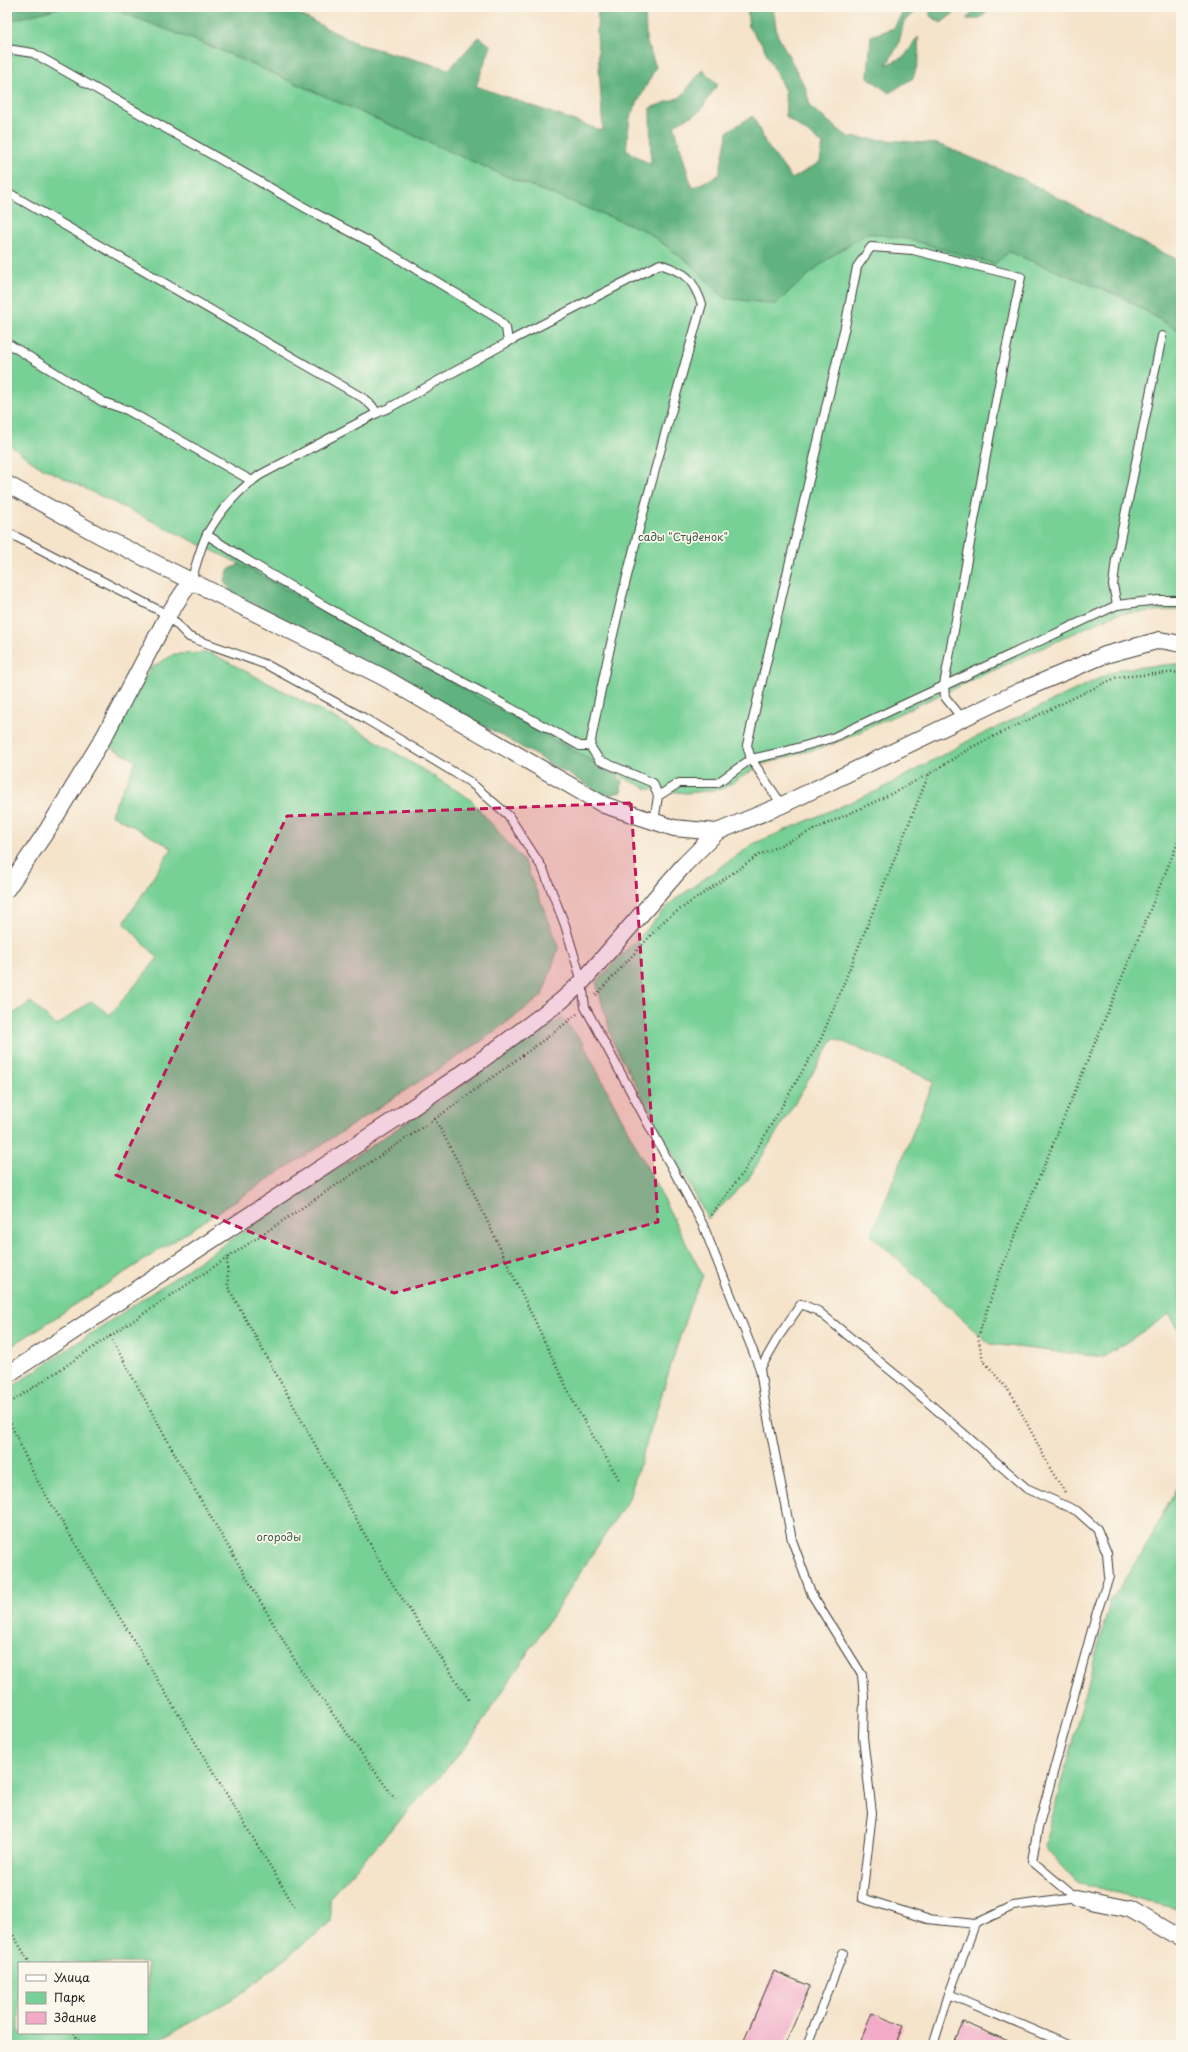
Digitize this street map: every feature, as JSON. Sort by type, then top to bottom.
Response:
[{"type":"street","points":[[7,484],[99,535],[383,677],[604,805],[674,828],[716,832]]},
{"type":"street","points":[[9,882],[48,829],[105,736],[168,615],[191,581]]},
{"type":"street","points":[[7,1375],[459,1075],[561,1001],[582,982],[684,865],[716,832],[782,805],[1020,691],[1105,655],[1160,640],[1181,644]]},
{"type":"street","points":[[1076,1898],[1130,1909],[1181,1939]]},
{"type":"lane","points":[[7,49],[33,53],[311,211],[374,244],[497,318],[506,328],[508,342]]},
{"type":"lane","points":[[7,192],[363,398],[372,406],[376,413]]},
{"type":"lane","points":[[782,805],[752,759],[747,745],[846,322],[857,267],[871,247],[913,250],[1021,277],[1000,379],[944,685],[945,697],[962,718]]},
{"type":"lane","points":[[191,581],[207,535],[230,501],[243,487],[252,481],[376,413],[389,408],[508,342],[660,264],[683,272],[696,287],[702,304],[659,451],[621,598],[590,746],[599,760],[653,783],[658,796],[654,822]]},
{"type":"lane","points":[[1117,605],[1114,585],[1116,559],[1162,336]]},
{"type":"lane","points":[[7,343],[103,402],[127,410],[252,481]]},
{"type":"lane","points":[[7,532],[168,615],[190,637],[267,665],[364,718],[470,782],[508,815],[543,869],[565,925],[582,982],[585,1007],[703,1225],[760,1369],[765,1403],[792,1540],[812,1595],[862,1675],[864,1697],[862,1737],[872,1813],[862,1898],[927,1919],[975,1924],[1013,1906],[1076,1898]]},
{"type":"lane","points":[[207,535],[332,610],[580,746],[590,746]]},
{"type":"lane","points":[[658,796],[679,784],[717,782],[752,759],[832,738],[1117,605],[1158,600],[1181,600]]},
{"type":"lane","points":[[760,1369],[779,1336],[801,1304],[818,1311],[907,1384],[1026,1488],[1077,1511],[1097,1529],[1107,1552],[1109,1577],[1096,1616],[1038,1828],[1032,1861],[1076,1898]]},
{"type":"lane","points":[[933,2045],[949,1994],[975,1924]]},
{"type":"lane","points":[[807,2045],[843,1953]]},
{"type":"lane","points":[[949,1994],[1068,2045]]},
{"type":"path","points":[[7,1405],[435,1119],[556,1031],[585,1007],[666,919],[759,855],[881,799],[929,774],[972,747],[1117,677],[1181,672]]},
{"type":"path","points":[[1174,673],[1181,676]]},
{"type":"path","points":[[703,1225],[743,1173],[821,1039],[929,774]]},
{"type":"path","points":[[1077,1511],[1052,1472],[1013,1396],[984,1360],[978,1337],[998,1276],[1181,835]]},
{"type":"path","points":[[435,1119],[467,1179],[577,1409],[620,1481]]},
{"type":"path","points":[[227,1258],[228,1287],[390,1580],[469,1700]]},
{"type":"path","points":[[110,1336],[188,1478],[300,1669],[395,1799]]},
{"type":"path","points":[[7,1416],[34,1477],[296,1909]]},
{"type":"path","points":[[7,1925],[29,1962]]},
{"type":"path","points":[[75,2034],[81,2045]]},
{"type":"highlighted area","points":[[631,803],[658,1222],[394,1293],[116,1175],[287,816]]},
{"type":"green space","points":[[7,7],[63,7],[11,20],[7,24]]},
{"type":"green space","name":"сады \"Студенок\"","points":[[63,7],[108,7],[220,50],[508,177],[644,230],[688,262],[725,298],[775,304],[827,259],[867,233],[1009,252],[1122,297],[1181,332],[1181,609],[1116,614],[833,744],[763,764],[722,789],[687,793],[648,789],[615,774],[240,564],[37,465],[7,443],[7,24],[11,20]]},
{"type":"green space","points":[[108,7],[285,7],[358,44],[449,69],[479,37],[491,46],[476,86],[603,131],[597,33],[598,7],[645,7],[646,40],[656,67],[630,117],[626,150],[651,165],[650,108],[681,97],[702,70],[718,84],[700,111],[674,125],[692,188],[719,175],[728,131],[753,116],[766,144],[792,179],[820,162],[823,144],[786,117],[785,91],[762,44],[749,28],[747,7],[773,7],[777,34],[806,89],[810,107],[848,137],[938,144],[1021,178],[1148,246],[1181,261],[1181,332],[1122,297],[1009,252],[995,264],[907,239],[867,233],[827,259],[775,304],[725,298],[688,262],[644,230],[508,177],[220,50]]},
{"type":"green space","points":[[905,7],[922,7],[904,21],[898,46],[886,65],[905,56],[918,37],[919,60],[913,78],[889,93],[868,77],[871,36],[894,28]]},
{"type":"green space","points":[[930,7],[960,7],[941,23],[930,16]]},
{"type":"green space","points":[[978,7],[992,7],[980,19],[966,19]]},
{"type":"green space","points":[[240,564],[615,774],[622,781],[621,792],[606,796],[497,733],[231,592],[225,581],[228,570]]},
{"type":"green space","points":[[211,653],[365,734],[470,799],[525,863],[559,946],[542,996],[483,1040],[7,1349],[7,1018],[31,1002],[56,1026],[91,1001],[110,1015],[158,958],[124,923],[172,848],[111,814],[136,761],[107,745],[150,669],[174,654]]},
{"type":"green space","points":[[1174,664],[1181,665],[1181,1332],[1169,1314],[1104,1357],[990,1344],[871,1235],[934,1081],[834,1038],[747,1181],[708,1219],[613,1042],[596,982],[673,901],[753,844],[879,790],[968,741],[1119,669]]},
{"type":"green space","name":"огороды","points":[[562,1018],[581,1040],[703,1276],[690,1305],[629,1498],[466,1747],[329,1898],[331,1922],[238,1996],[149,2045],[7,2045],[7,1390]]},
{"type":"green space","points":[[1181,1484],[1181,1910],[1077,1882],[1044,1846],[1110,1602],[1142,1554],[1178,1485]]},
{"type":"building","points":[[774,1971],[810,1986],[785,2045],[742,2045]]},
{"type":"building","points":[[872,2013],[903,2026],[895,2045],[859,2045]]},
{"type":"building","points":[[963,2022],[1018,2045],[953,2045]]}]
